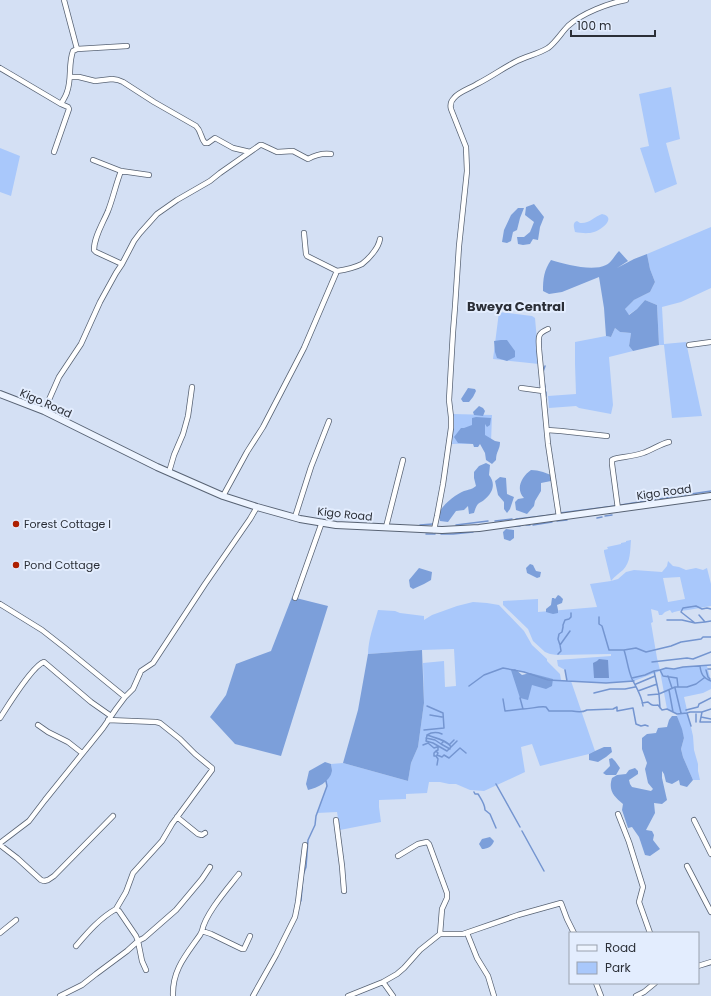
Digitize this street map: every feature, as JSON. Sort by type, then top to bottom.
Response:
[{"type":"street","points":[[64,0],[77,49]]},
{"type":"street","points":[[434,530],[443,484],[451,428],[449,400],[453,332],[456,307],[459,246],[467,171],[466,147],[452,114],[450,106],[451,101],[456,96],[518,60],[549,47],[568,26],[584,16],[605,5],[626,0]]},
{"type":"street","points":[[61,104],[68,92],[71,57],[74,51],[77,49],[128,46]]},
{"type":"street","points":[[0,68],[68,107],[69,109],[54,152]]},
{"type":"street","points":[[70,77],[79,77],[95,81],[112,79],[124,82],[154,102],[196,126],[205,143],[208,143],[215,138],[233,148],[250,152]]},
{"type":"street","points":[[44,412],[59,377],[81,344],[100,302],[116,273],[140,232],[157,214],[177,200],[210,181],[258,146],[262,145],[277,152],[293,151],[308,159],[320,154],[331,154]]},
{"type":"street","points":[[93,160],[121,171],[149,175]]},
{"type":"street","points":[[121,171],[108,211],[95,240],[94,250],[122,264]]},
{"type":"street","points":[[304,233],[307,256],[337,271],[360,265],[378,248],[380,239]]},
{"type":"street","points":[[223,496],[247,452],[263,428],[304,348],[337,271]]},
{"type":"street","points":[[548,328],[539,336],[547,430],[558,517]]},
{"type":"street","points":[[688,344],[711,342]]},
{"type":"street","points":[[169,472],[188,416],[192,387]]},
{"type":"street","points":[[520,388],[543,391]]},
{"type":"street","name":"Kigo Road","points":[[0,394],[44,412],[169,472],[223,496],[295,517],[336,525],[434,530],[479,528],[711,496]]},
{"type":"street","points":[[295,517],[311,467],[329,421]]},
{"type":"street","points":[[547,430],[607,436]]},
{"type":"street","points":[[618,509],[612,460],[642,454],[663,443],[669,442]]},
{"type":"street","points":[[386,527],[403,460]]},
{"type":"street","points":[[113,816],[54,876],[44,881],[38,878],[0,844],[29,821],[125,697],[133,689],[141,671],[153,663],[205,584],[250,520],[257,507]]},
{"type":"street","points":[[295,598],[322,522]]},
{"type":"street","points":[[0,604],[42,630],[125,697]]},
{"type":"street","points":[[0,718],[32,672],[39,664],[44,662],[109,718],[160,723],[212,768],[212,772],[177,817],[162,841],[133,873],[126,892],[116,909],[108,913],[93,926],[76,946]]},
{"type":"street","points":[[38,725],[68,742],[82,753]]},
{"type":"street","points":[[618,814],[644,888],[639,902],[650,932]]},
{"type":"street","points":[[177,817],[198,834],[205,834]]},
{"type":"street","points":[[336,820],[344,891]]},
{"type":"street","points":[[694,820],[711,854]]},
{"type":"street","points":[[398,856],[418,844],[426,842],[429,844],[447,893],[447,898],[442,909],[440,934]]},
{"type":"street","points":[[253,996],[276,955],[294,917],[298,902],[305,845]]},
{"type":"street","points":[[687,866],[711,912]]},
{"type":"street","points":[[60,996],[82,985],[138,941],[144,938],[176,910],[210,867]]},
{"type":"street","points":[[172,996],[173,984],[177,969],[200,935],[205,921],[212,910],[239,874]]},
{"type":"street","points":[[348,996],[384,982],[404,968],[420,950],[440,934],[467,933],[518,915],[561,903],[574,932]]},
{"type":"street","points":[[116,909],[136,936],[142,961],[146,970]]},
{"type":"street","points":[[0,934],[16,920]]},
{"type":"street","points":[[202,931],[242,949],[244,949],[250,936]]},
{"type":"street","points":[[467,933],[477,958],[488,976],[494,996]]},
{"type":"street","points":[[699,966],[711,962]]},
{"type":"street","points":[[384,982],[393,996]]},
{"type":"street","points":[[596,984],[601,996]]},
{"type":"street","points":[[636,996],[655,984]]},
{"type":"green space","points":[[671,87],[680,139],[666,143],[677,184],[655,193],[640,148],[649,146],[639,94]]},
{"type":"green space","points":[[0,148],[20,156],[11,196],[0,192]]},
{"type":"green space","points":[[602,214],[608,218],[608,220],[601,229],[589,233],[575,232],[575,222],[577,221],[583,223]]},
{"type":"green space","points":[[711,227],[711,288],[681,302],[662,307],[664,344],[686,342],[702,416],[672,418],[664,345],[659,345],[657,305],[645,300],[637,309],[628,315],[625,309],[634,300],[650,292],[655,282],[650,269],[647,254]]},
{"type":"green space","points":[[499,312],[532,316],[535,318],[539,364],[493,359]]},
{"type":"green space","points":[[615,328],[620,332],[631,333],[629,346],[633,351],[609,357],[613,405],[611,414],[579,408],[576,406],[549,408],[548,396],[576,394],[575,342],[606,336],[611,337]]},
{"type":"green space","points":[[453,414],[492,415],[491,443],[452,444]]},
{"type":"green space","points":[[631,540],[630,556],[626,567],[611,581],[604,550],[608,549],[607,547]]},
{"type":"green space","points":[[668,561],[673,566],[686,570],[696,568],[703,570],[707,568],[711,584],[711,606],[672,613],[670,610],[662,615],[659,615],[658,611],[651,609],[653,622],[651,623],[660,670],[666,668],[674,669],[707,666],[711,681],[711,689],[703,693],[684,697],[693,736],[694,750],[700,780],[693,780],[683,757],[681,749],[684,738],[677,716],[678,714],[667,709],[660,671],[634,681],[606,683],[571,681],[595,751],[589,754],[540,766],[532,744],[521,747],[525,772],[484,791],[470,790],[456,784],[429,782],[427,793],[406,794],[406,799],[379,800],[381,822],[340,830],[337,812],[317,813],[327,786],[326,781],[332,771],[331,764],[343,763],[408,781],[411,763],[418,747],[424,703],[423,663],[444,661],[445,687],[456,686],[454,649],[368,654],[370,638],[378,610],[395,611],[424,616],[424,620],[432,615],[473,602],[499,605],[524,631],[532,645],[560,674],[561,680],[567,681],[565,670],[558,666],[557,660],[611,656],[611,654],[557,655],[545,652],[533,641],[528,629],[503,605],[503,601],[538,599],[538,612],[597,607],[590,584],[618,579],[626,572],[634,570],[662,572],[667,566]],"holes":[[[680,577],[685,599],[668,602],[663,578]],[[515,669],[518,671],[552,679],[532,685]]]},
{"type":"shaded area","points":[[534,204],[544,217],[540,227],[538,240],[533,239],[530,244],[518,244],[517,237],[524,237],[530,232],[534,222],[525,215],[526,207]]},
{"type":"shaded area","points":[[518,208],[524,208],[517,230],[513,232],[511,241],[507,243],[502,242],[504,230],[511,215]]},
{"type":"shaded area","points":[[619,251],[628,261],[617,268],[647,254],[650,269],[655,282],[650,292],[634,300],[625,309],[629,315],[645,300],[657,305],[659,345],[633,351],[629,346],[631,333],[620,332],[615,328],[611,337],[606,336],[604,308],[599,277],[562,292],[549,294],[543,291],[544,275],[551,260],[578,267],[593,268],[610,263]]},
{"type":"shaded area","points":[[507,340],[515,351],[515,357],[507,361],[497,358],[494,341]]},
{"type":"shaded area","points":[[468,388],[475,389],[476,391],[469,402],[463,402],[461,399]]},
{"type":"shaded area","points":[[479,406],[485,411],[483,416],[474,415],[473,412]]},
{"type":"shaded area","points":[[472,418],[491,418],[490,425],[487,427],[485,424],[485,435],[495,441],[500,442],[496,460],[492,464],[486,460],[485,453],[480,444],[478,447],[474,447],[473,444],[458,443],[454,437],[461,428],[472,425]]},
{"type":"shaded area","points":[[486,463],[490,465],[489,475],[493,485],[490,494],[477,505],[474,513],[469,514],[468,506],[464,510],[456,511],[448,522],[440,521],[439,515],[445,504],[457,495],[476,486],[474,472],[479,466]]},
{"type":"shaded area","points":[[531,470],[543,472],[555,477],[551,481],[541,483],[541,491],[535,501],[534,506],[527,514],[516,510],[515,502],[518,499],[524,498],[520,491],[522,479]]},
{"type":"shaded area","points":[[500,477],[506,478],[507,494],[514,497],[507,513],[504,509],[504,502],[498,495],[495,481]]},
{"type":"shaded area","points":[[506,529],[514,530],[514,538],[510,541],[504,539],[503,532]]},
{"type":"shaded area","points":[[530,564],[533,565],[536,571],[541,572],[540,577],[537,578],[527,573],[526,568]]},
{"type":"shaded area","points":[[419,568],[432,572],[431,580],[413,589],[410,587],[409,580]]},
{"type":"shaded area","points":[[558,595],[563,599],[562,603],[557,605],[558,613],[553,614],[546,612],[546,609],[551,605],[552,598],[555,599]]},
{"type":"shaded area","points":[[292,597],[328,606],[281,756],[235,744],[210,717],[226,695],[236,664],[271,651]]},
{"type":"shaded area","points":[[422,650],[424,703],[418,747],[411,763],[408,781],[343,763],[358,710],[368,654]]},
{"type":"shaded area","points":[[599,659],[608,660],[609,678],[594,678],[593,663]]},
{"type":"shaded area","points":[[515,669],[522,675],[530,673],[553,679],[552,686],[546,689],[532,685],[528,700],[520,698],[511,670]]},
{"type":"shaded area","points":[[672,716],[677,716],[682,729],[684,738],[681,749],[693,780],[687,787],[680,785],[679,780],[672,784],[666,782],[662,771],[667,800],[662,804],[654,803],[655,813],[646,830],[652,831],[654,835],[653,840],[660,849],[650,856],[645,855],[639,837],[632,827],[628,828],[622,810],[623,804],[611,790],[611,783],[612,778],[617,775],[626,774],[629,770],[635,768],[638,771],[638,774],[629,780],[632,787],[651,791],[653,789],[648,783],[645,769],[647,763],[642,749],[642,738],[647,734],[656,733],[658,728],[667,727]]},
{"type":"shaded area","points":[[604,747],[611,747],[612,752],[598,762],[589,760],[589,754]]},
{"type":"shaded area","points":[[612,758],[620,768],[616,775],[606,775],[603,773],[610,766],[609,759]]},
{"type":"shaded area","points":[[325,762],[331,764],[331,775],[323,784],[308,790],[306,784],[309,771]]},
{"type":"shaded area","points":[[490,837],[494,841],[492,845],[482,849],[479,844],[482,839]]},
{"type":"waterway","points":[[543,372],[545,366]]},
{"type":"waterway","points":[[544,381],[545,387]]},
{"type":"waterway","points":[[691,494],[711,491]]},
{"type":"waterway","points":[[679,495],[686,495]]},
{"type":"waterway","points":[[660,499],[675,496]]},
{"type":"waterway","points":[[621,505],[657,499]]},
{"type":"waterway","points":[[560,513],[615,506]]},
{"type":"waterway","points":[[516,519],[552,515]]},
{"type":"waterway","points":[[605,516],[612,515]]},
{"type":"waterway","points":[[597,518],[602,517]]},
{"type":"waterway","points":[[495,521],[512,519]]},
{"type":"waterway","points":[[557,521],[567,520]]},
{"type":"waterway","points":[[456,525],[488,521]]},
{"type":"waterway","points":[[533,525],[552,522]]},
{"type":"waterway","points":[[420,525],[433,524]]},
{"type":"waterway","points":[[515,526],[520,526]]},
{"type":"waterway","points":[[441,534],[473,532]]},
{"type":"waterway","points":[[426,534],[435,534]]},
{"type":"waterway","points":[[695,623],[681,612],[683,608],[696,606],[702,609],[711,609]]},
{"type":"waterway","points":[[558,654],[561,651],[558,639],[559,634],[562,632],[565,620],[571,617],[571,613]]},
{"type":"waterway","points":[[699,615],[705,622],[711,621]]},
{"type":"waterway","points":[[599,617],[599,624],[602,626],[609,650],[636,648],[646,652],[681,642],[701,639],[703,637],[711,637]]},
{"type":"waterway","points":[[667,620],[682,620],[695,623],[705,622]]},
{"type":"waterway","points":[[560,645],[570,631]]},
{"type":"waterway","points":[[624,650],[631,676],[640,695],[643,706]]},
{"type":"waterway","points":[[652,662],[687,658],[693,659],[711,652]]},
{"type":"waterway","points":[[660,708],[659,694],[654,671],[666,668],[674,669],[711,665]]},
{"type":"waterway","points":[[700,666],[703,675],[706,679],[711,681]]},
{"type":"waterway","points":[[469,686],[484,675],[503,668],[524,672],[548,680],[567,681]]},
{"type":"waterway","points":[[565,670],[567,681],[606,683],[634,681]]},
{"type":"waterway","points":[[660,670],[663,676],[677,678],[678,687]]},
{"type":"waterway","points":[[706,670],[710,679]]},
{"type":"waterway","points":[[632,678],[654,671]]},
{"type":"waterway","points":[[636,684],[655,676]]},
{"type":"waterway","points":[[668,676],[672,688]]},
{"type":"waterway","points":[[648,695],[659,694],[675,687],[687,687],[696,684],[704,678]]},
{"type":"waterway","points":[[638,691],[657,684]]},
{"type":"waterway","points":[[594,693],[610,689],[635,687]]},
{"type":"waterway","points":[[675,688],[681,713]]},
{"type":"waterway","points":[[669,690],[673,712]]},
{"type":"waterway","points":[[520,698],[523,709],[546,707],[549,711],[583,712],[587,710],[613,709],[617,707],[617,711],[633,708],[636,724],[648,726]]},
{"type":"waterway","points":[[686,710],[698,707],[699,704],[711,698]]},
{"type":"waterway","points":[[503,699],[505,711],[522,709]]},
{"type":"waterway","points":[[642,703],[648,702],[652,705],[658,705],[662,710],[667,709],[677,714],[687,713]]},
{"type":"waterway","points":[[424,730],[444,728],[443,713],[427,706]]},
{"type":"waterway","points":[[711,709],[702,712],[700,722],[711,722]]},
{"type":"waterway","points":[[691,726],[687,713],[702,712]]},
{"type":"waterway","points":[[696,714],[696,722]]},
{"type":"waterway","points":[[430,715],[442,717]]},
{"type":"waterway","points":[[701,717],[711,719]]},
{"type":"waterway","points":[[427,735],[431,733],[442,734]]},
{"type":"waterway","points":[[451,747],[449,745],[444,741],[427,735],[426,741],[433,743],[447,751],[457,741]]},
{"type":"waterway","points":[[426,738],[435,740],[441,744],[444,741]]},
{"type":"waterway","points":[[450,744],[454,740]]},
{"type":"waterway","points":[[423,745],[428,743],[434,748],[437,747]]},
{"type":"waterway","points":[[441,744],[450,749]]},
{"type":"waterway","points":[[438,747],[438,750],[436,751],[438,753],[437,755],[442,757],[444,755],[449,758],[460,748],[466,753]]},
{"type":"waterway","points":[[436,751],[434,756],[438,759],[437,765]]},
{"type":"waterway","points":[[301,901],[308,840],[315,825],[316,816],[327,786],[326,781]]},
{"type":"waterway","points":[[496,784],[520,827]]},
{"type":"waterway","points":[[474,792],[475,794],[478,794],[482,800],[485,810],[490,814],[496,828]]},
{"type":"waterway","points":[[522,831],[544,871]]},
{"type":"place","name":"Forest Cottage I","points":[[16,524]]},
{"type":"place","name":"Pond Cottage","points":[[16,565]]},
{"type":"district","name":"Bweya Central","points":[[516,306]]}]
